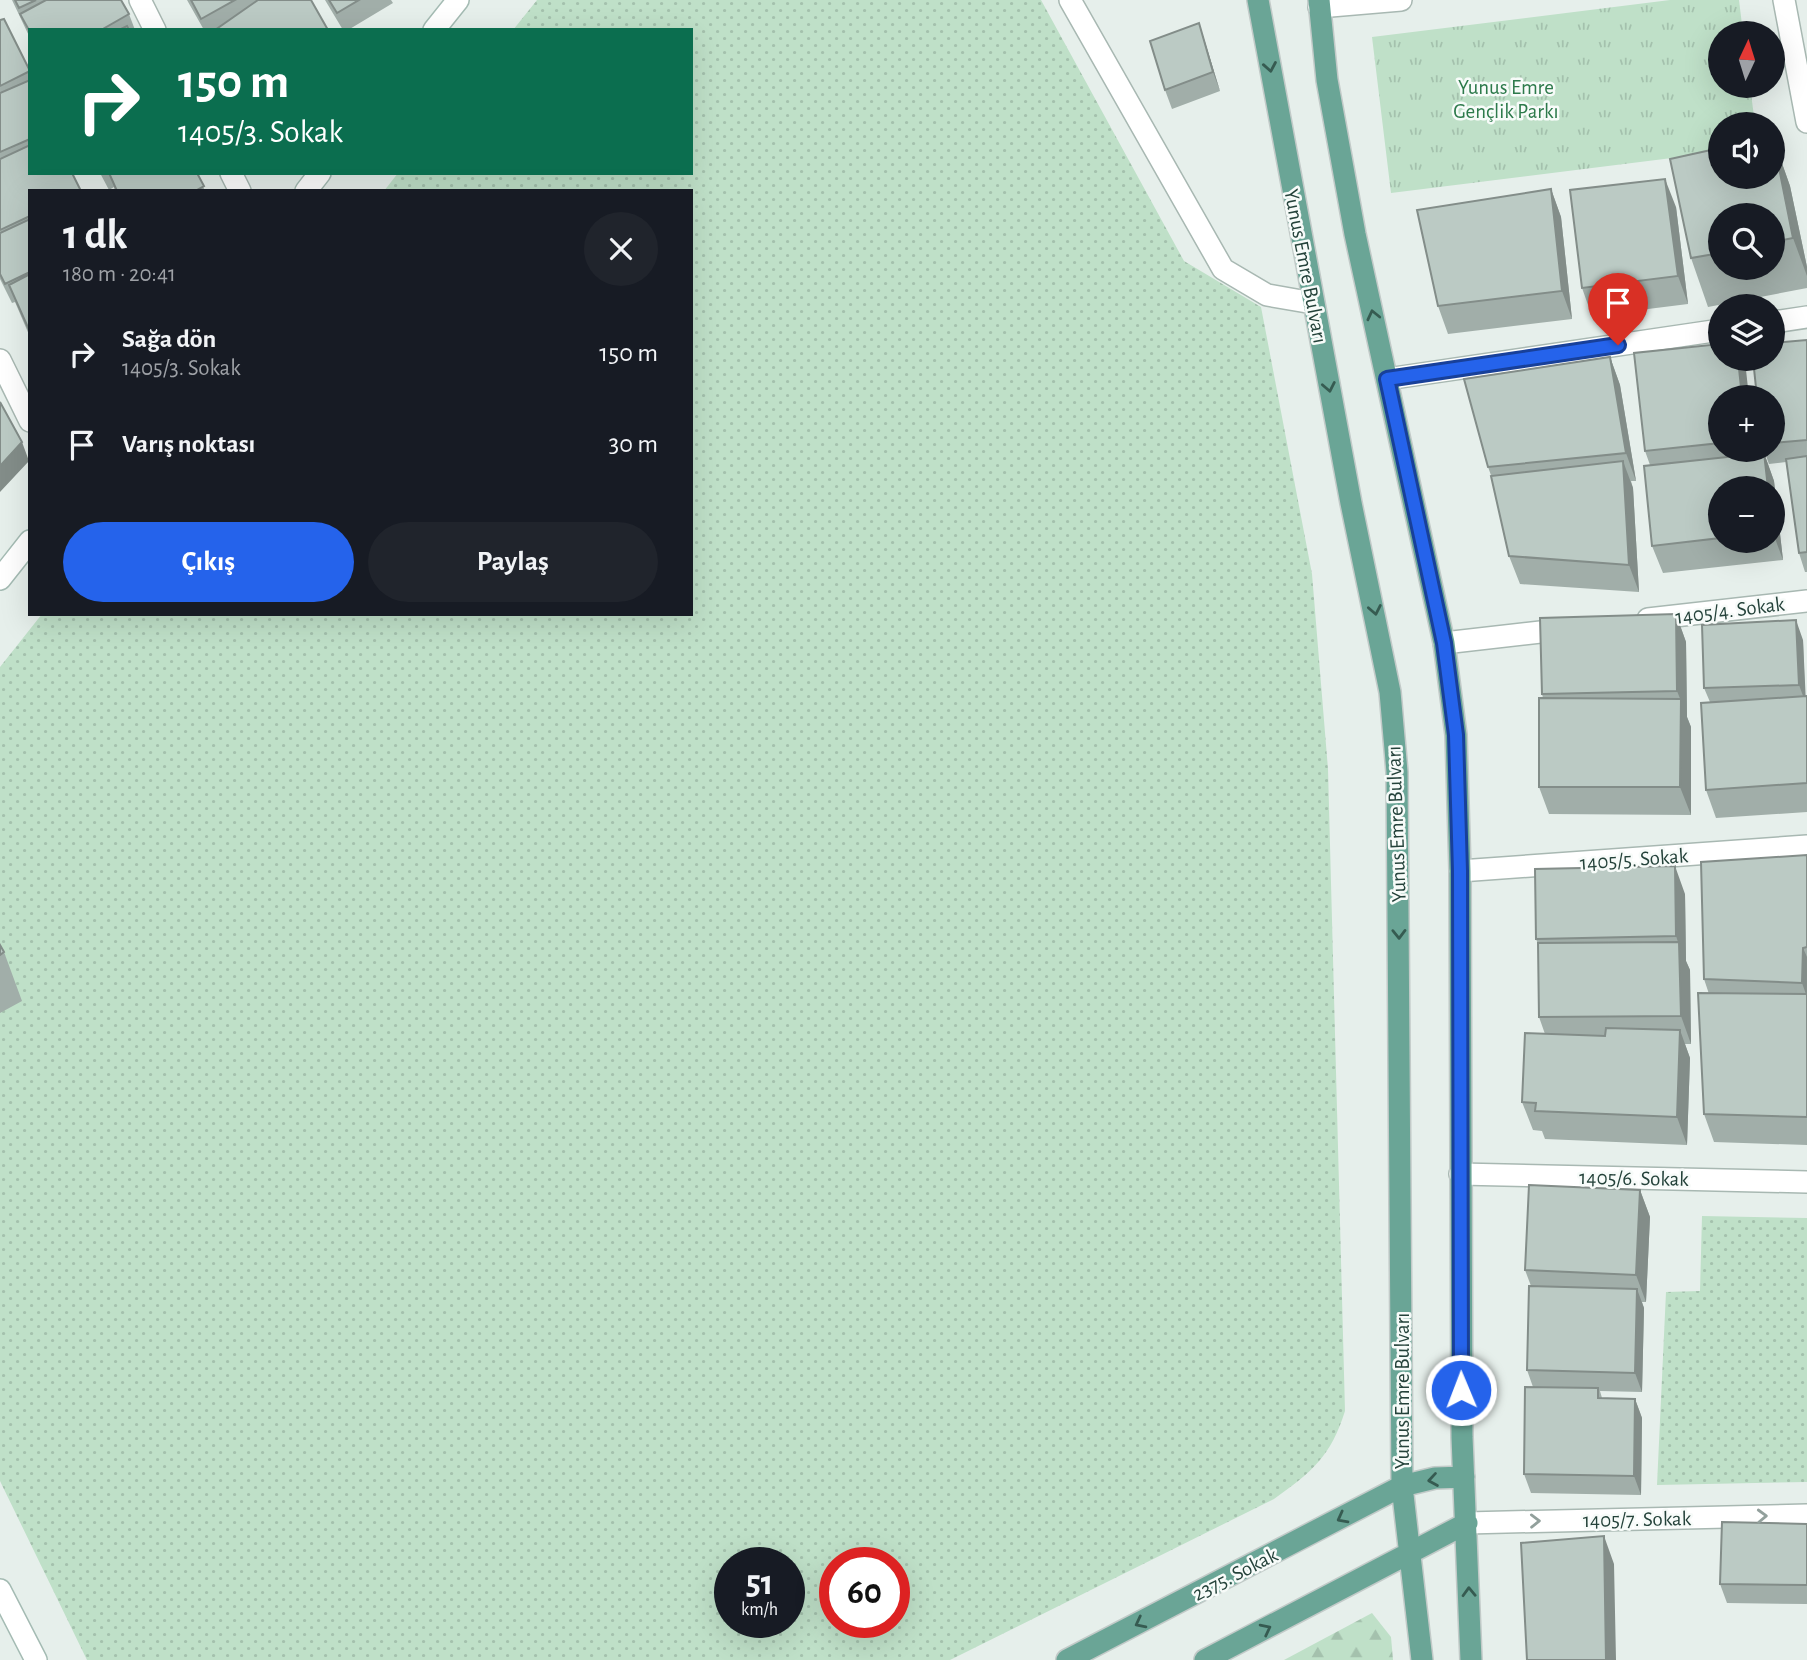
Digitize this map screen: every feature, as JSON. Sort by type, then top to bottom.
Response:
[{"type":"main road","name":"Yunus Emre Bulvarı","points":[[1258,0],[1313,303],[1390,692],[1397,772],[1402,1486],[1422,1660]]},
{"type":"main road","points":[[1319,4],[1339,152],[1444,643],[1456,735],[1460,871],[1464,1477],[1471,1660]]},
{"type":"main road","name":"2375. Sokak","points":[[1067,1660],[1402,1486],[1435,1478],[1464,1477]]},
{"type":"main road","points":[[1205,1660],[1410,1555],[1466,1523]]},
{"type":"street","points":[[139,0],[154,28]]},
{"type":"street","points":[[436,28],[458,0]]},
{"type":"street","points":[[1070,0],[1223,268],[1267,295],[1313,303]]},
{"type":"street","points":[[1319,4],[1401,0]]},
{"type":"street","points":[[1784,0],[1807,121]]},
{"type":"street","points":[[308,189],[318,175]]},
{"type":"street","points":[[1785,320],[1807,317]]},
{"type":"street","points":[[1387,379],[1708,332]]},
{"type":"street","points":[[0,360],[28,417]]},
{"type":"street","points":[[0,579],[28,544]]},
{"type":"street","name":"1405/4. Sokak","points":[[1632,621],[1807,601]]},
{"type":"street","points":[[1444,643],[1592,626]]},
{"type":"street","name":"1405/5. Sokak","points":[[1460,871],[1807,846]]},
{"type":"street","name":"1405/6. Sokak","points":[[1460,1174],[1807,1182]]},
{"type":"street","name":"1405/7. Sokak","points":[[1466,1523],[1807,1515]]},
{"type":"street","points":[[0,1590],[36,1660]]},
{"type":"green space","points":[[537,0],[1041,0],[1184,261],[1261,307],[1312,574],[1328,769],[1345,1411],[1339,1427],[1318,1462],[1274,1499],[950,1660],[87,1660],[0,1481],[0,667],[40,616],[693,616],[693,189],[386,189],[396,175],[693,175],[693,28],[515,28]]},
{"type":"green space","name":"Yunus Emre Gençlik Parkı","points":[[1670,0],[1739,0],[1742,21],[1708,21],[1708,98],[1752,98],[1753,112],[1708,112],[1708,153],[1391,193],[1372,37]]},
{"type":"green space","points":[[1702,1216],[1807,1218],[1807,1482],[1657,1485],[1666,1292],[1700,1291]]},
{"type":"green space","points":[[1372,1613],[1391,1637],[1393,1660],[1284,1660]]},
{"type":"building","points":[[15,0],[36,0],[19,8]]},
{"type":"building","points":[[46,0],[121,0],[129,14],[104,28],[28,28],[20,14]]},
{"type":"building","points":[[191,0],[235,0],[201,19]]},
{"type":"building","points":[[258,0],[311,0],[327,28],[218,28]]},
{"type":"building","points":[[329,0],[359,0],[337,13]]},
{"type":"building","points":[[4,19],[28,72],[0,86],[0,20]]},
{"type":"building","points":[[1199,23],[1213,72],[1165,90],[1150,41]]},
{"type":"building","points":[[28,81],[28,140],[0,152],[0,93]]},
{"type":"building","points":[[28,146],[28,175],[73,175],[80,189],[28,189],[28,217],[0,230],[0,159]]},
{"type":"building","points":[[1708,151],[1708,189],[1783,189],[1793,238],[1785,240],[1785,203],[1708,203],[1708,255],[1691,258],[1670,159]]},
{"type":"building","points":[[110,175],[198,175],[204,186],[199,189],[116,189]]},
{"type":"building","points":[[1665,179],[1678,276],[1582,288],[1570,190]]},
{"type":"building","points":[[1551,189],[1562,291],[1438,306],[1417,210]]},
{"type":"building","points":[[28,220],[28,273],[5,284],[0,274],[0,233]]},
{"type":"building","points":[[28,275],[28,328],[9,285]]},
{"type":"building","points":[[1807,340],[1807,440],[1785,442],[1785,385],[1756,385],[1754,371],[1785,371],[1785,342]]},
{"type":"building","points":[[1708,345],[1708,371],[1739,371],[1741,385],[1708,385],[1708,444],[1645,451],[1634,353]]},
{"type":"building","points":[[1610,357],[1626,453],[1488,467],[1464,379]]},
{"type":"building","points":[[0,402],[22,442],[0,466]]},
{"type":"building","points":[[1807,456],[1807,552],[1799,553],[1786,459]]},
{"type":"building","points":[[1708,459],[1708,462],[1765,462],[1767,476],[1708,476],[1708,539],[1652,546],[1644,466]]},
{"type":"building","points":[[1623,461],[1629,565],[1509,556],[1491,476]]},
{"type":"building","points":[[1676,614],[1677,691],[1542,694],[1540,618]]},
{"type":"building","points":[[1796,620],[1799,685],[1704,688],[1702,625]]},
{"type":"building","points":[[1807,696],[1807,783],[1706,790],[1701,703]]},
{"type":"building","points":[[1539,698],[1681,699],[1680,787],[1539,787]]},
{"type":"building","points":[[1807,855],[1807,947],[1803,948],[1802,983],[1704,979],[1701,862]]},
{"type":"building","points":[[1675,866],[1676,936],[1536,939],[1535,869]]},
{"type":"building","points":[[1679,942],[1681,1016],[1539,1017],[1538,943]]},
{"type":"building","points":[[1698,993],[1807,994],[1807,1117],[1704,1114]]},
{"type":"building","points":[[1606,1028],[1680,1030],[1677,1117],[1535,1111],[1536,1103],[1522,1102],[1525,1033],[1605,1036]]},
{"type":"building","points":[[1529,1185],[1640,1190],[1636,1275],[1525,1270]]},
{"type":"building","points":[[1529,1286],[1637,1289],[1635,1373],[1527,1370]]},
{"type":"building","points":[[1525,1387],[1598,1388],[1598,1398],[1635,1399],[1634,1476],[1524,1474]]},
{"type":"building","points":[[1722,1522],[1807,1524],[1807,1585],[1720,1584]]},
{"type":"building","points":[[1604,1536],[1606,1660],[1527,1660],[1521,1543]]},
{"type":"route","points":[[1461,1390],[1460,871],[1456,735],[1444,643],[1387,379],[1618,345]]}]
